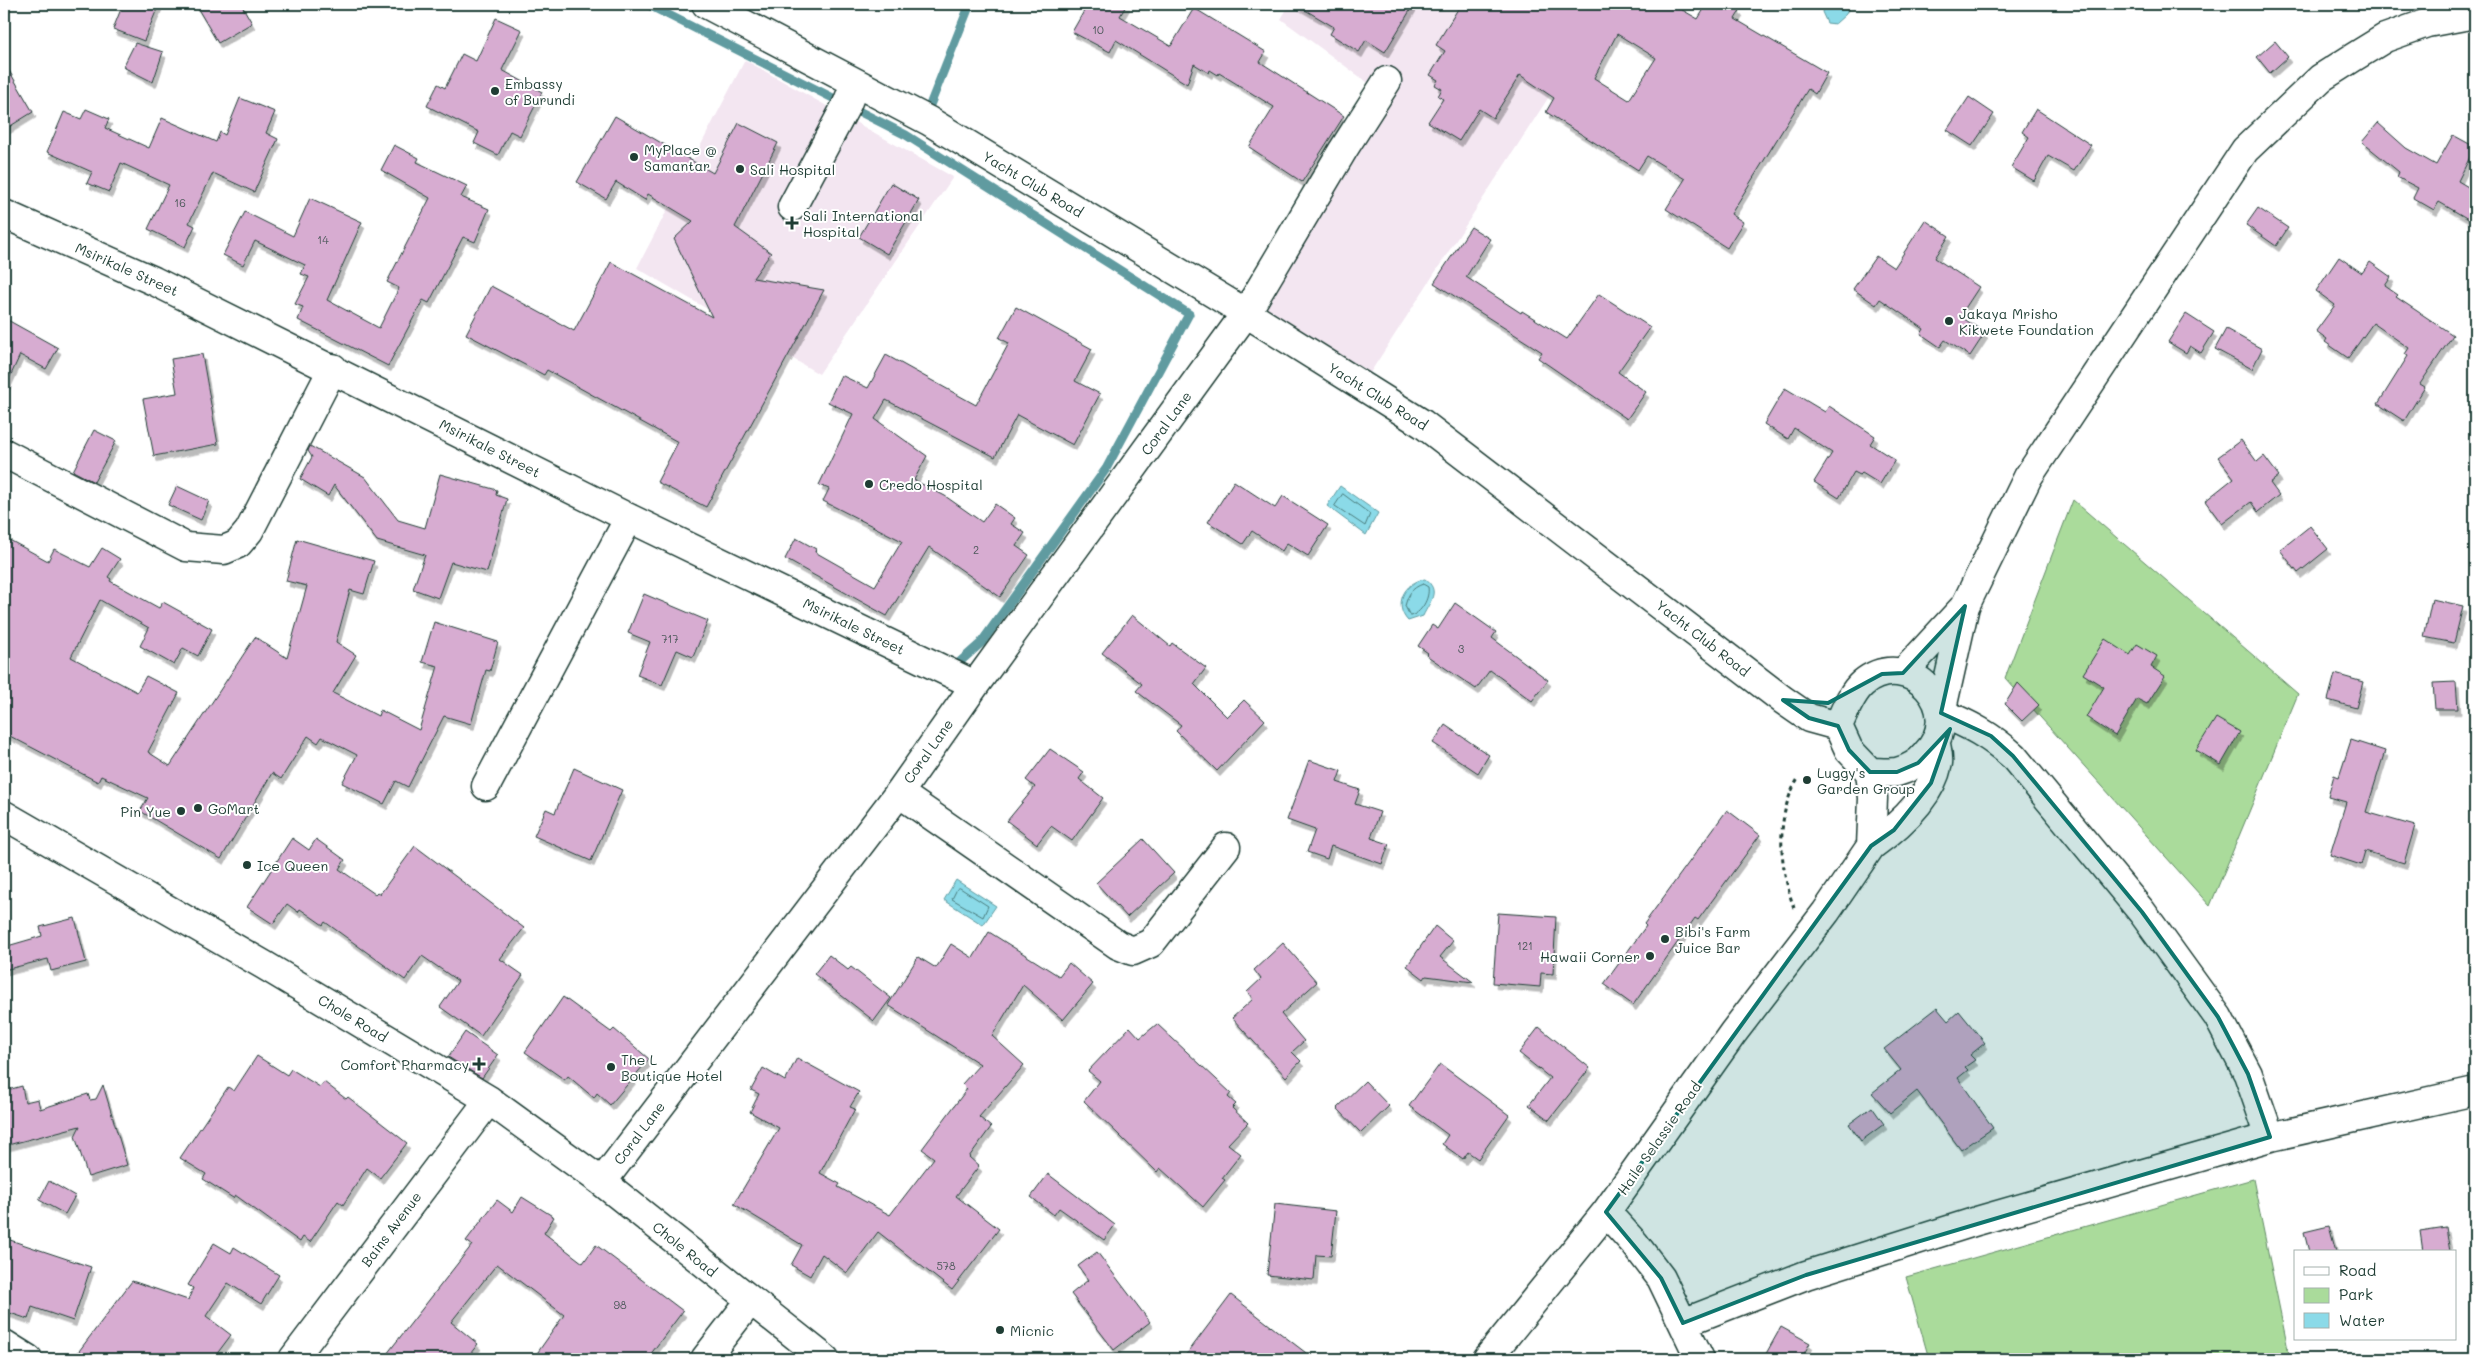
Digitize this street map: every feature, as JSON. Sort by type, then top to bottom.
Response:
[{"type":"street","name":"Yacht Club Road","points":[[706,4],[945,130],[1246,313],[1423,424],[1783,700],[1809,718],[1838,726]]},
{"type":"street","points":[[1871,846],[1894,830],[1931,783],[1938,762],[1936,744],[1941,729],[1941,713],[1965,606],[2028,477],[2245,150],[2321,78],[2386,38],[2427,23],[2475,14]]},
{"type":"street","name":"Coral Lane","points":[[602,1182],[899,793],[975,685],[1246,313],[1343,150],[1387,81]]},
{"type":"street","points":[[792,207],[847,104],[855,82]]},
{"type":"street","name":"Msirikale Street","points":[[4,214],[154,281],[333,368],[629,518],[975,685]]},
{"type":"street","points":[[4,453],[186,547],[224,550],[238,544],[249,531],[333,368]]},
{"type":"street","points":[[486,786],[629,518]]},
{"type":"street","points":[[1903,673],[1965,606]]},
{"type":"street","points":[[1783,700],[1828,703],[1882,674],[1903,673],[1921,681],[1934,695],[1941,713],[1969,724],[1991,736],[2013,756],[2147,920],[2218,1017],[2248,1074],[2270,1137]]},
{"type":"street","points":[[1863,684],[1848,705],[1838,726],[1849,750],[1870,772],[1872,798],[1871,846]]},
{"type":"street","points":[[1870,772],[1897,772],[1918,763],[1936,744]]},
{"type":"street","points":[[899,793],[1118,945],[1133,951],[1151,943],[1226,847]]},
{"type":"street","name":"Chole Road","points":[[4,815],[230,946],[489,1100],[602,1182],[825,1359]]},
{"type":"street","name":"Haile Selassie Road","points":[[1487,1359],[1606,1212],[1733,1033],[1826,912],[1871,846]]},
{"type":"street","points":[[1683,1323],[1806,1275],[1977,1221],[2270,1137],[2475,1091]]},
{"type":"street","name":"Bains Avenue","points":[[293,1359],[489,1100]]},
{"type":"street","points":[[1606,1212],[1635,1244],[1661,1278],[1700,1359]]},
{"type":"street","points":[[705,1359],[750,1301]]},
{"type":"street","points":[[4,1344],[28,1359]]},
{"type":"path","points":[[1798,779],[1787,799],[1784,814],[1783,865],[1805,940]]},
{"type":"highlighted area","points":[[1965,606],[1941,713],[1991,736],[2013,756],[2142,912],[2218,1017],[2248,1074],[2270,1137],[1806,1275],[1683,1323],[1661,1278],[1606,1212],[1871,846],[1894,830],[1931,783],[1950,729],[1918,763],[1897,772],[1870,772],[1849,750],[1838,726],[1809,718],[1783,700],[1828,703],[1882,674],[1903,673]]},
{"type":"shaded area","points":[[1290,4],[1609,4],[1368,376],[1242,294],[1371,85],[1281,19]]},
{"type":"shaded area","name":"Sali International Hospital","points":[[745,60],[953,177],[819,374],[637,268]]},
{"type":"green space","points":[[2073,500],[2298,694],[2210,906],[2005,678]]},
{"type":"green space","points":[[2253,1179],[2290,1359],[1929,1359],[1906,1277]]},
{"type":"water","points":[[1824,4],[1850,4],[1846,14],[1835,24],[1827,23],[1822,12]]},
{"type":"water","points":[[1340,486],[1378,513],[1366,535],[1327,506]]},
{"type":"water","points":[[1425,579],[1432,588],[1433,596],[1431,601],[1423,616],[1408,621],[1401,608],[1403,595],[1411,585]]},
{"type":"water","points":[[956,880],[996,906],[983,925],[944,900]]},
{"type":"building","points":[[123,4],[159,4],[144,41],[113,29]]},
{"type":"building","points":[[195,4],[241,4],[252,23],[218,43]]},
{"type":"building","points":[[1088,4],[1127,4],[1120,16],[1171,46],[1194,8],[1266,52],[1260,62],[1344,116],[1302,182],[1249,147],[1274,107],[1219,73],[1218,75],[1210,70],[1209,73],[1194,64],[1187,84],[1116,40],[1110,52],[1072,32]]},
{"type":"building","points":[[1295,4],[1414,4],[1385,52],[1366,40],[1359,52],[1330,34],[1334,27]]},
{"type":"building","points":[[1461,4],[1672,4],[1698,19],[1707,4],[1728,4],[1740,11],[1735,19],[1827,73],[1815,94],[1808,89],[1731,214],[1743,222],[1727,248],[1666,209],[1685,179],[1647,156],[1638,170],[1546,112],[1554,98],[1520,75],[1493,118],[1479,109],[1459,141],[1428,122],[1443,99],[1438,96],[1442,89],[1435,85],[1438,80],[1430,75],[1445,51],[1436,45]],"holes":[[[1617,34],[1656,58],[1629,100],[1594,78]]]},
{"type":"building","points":[[496,18],[522,30],[502,70],[542,92],[520,136],[510,131],[498,155],[474,143],[479,132],[427,106],[438,84],[445,88],[462,54],[476,61]]},
{"type":"building","points":[[2275,41],[2288,57],[2270,73],[2257,57]]},
{"type":"building","points":[[135,43],[163,52],[153,82],[123,67]]},
{"type":"building","points":[[4,62],[33,112],[4,130]]},
{"type":"building","points":[[1969,97],[1994,114],[1972,146],[1947,130]]},
{"type":"building","points":[[240,98],[275,112],[266,133],[278,139],[254,192],[213,173],[189,223],[195,226],[185,247],[148,229],[169,185],[121,163],[109,192],[87,183],[92,172],[47,152],[64,112],[81,119],[86,109],[109,119],[105,128],[149,148],[162,118],[216,142],[220,132],[225,135]]},
{"type":"building","points":[[2036,109],[2091,145],[2074,171],[2048,156],[2034,181],[2011,167],[2029,137],[2022,132]]},
{"type":"building","points":[[615,116],[713,173],[739,123],[778,143],[735,227],[771,253],[753,278],[824,290],[706,507],[657,482],[678,442],[547,370],[544,375],[466,334],[491,286],[574,331],[611,262],[712,317],[674,239],[693,221],[648,194],[645,200],[616,182],[606,199],[577,182]]},
{"type":"building","points":[[2378,123],[2406,148],[2436,165],[2453,135],[2475,147],[2458,181],[2475,191],[2475,223],[2439,202],[2434,210],[2413,198],[2418,188],[2397,177],[2399,172],[2362,142]]},
{"type":"building","points":[[394,145],[419,158],[417,162],[467,186],[461,197],[489,209],[475,242],[463,237],[429,303],[423,300],[388,366],[298,320],[303,307],[295,304],[309,277],[301,274],[305,265],[255,241],[243,265],[223,255],[245,212],[293,236],[310,198],[362,222],[327,300],[379,328],[399,288],[387,282],[430,198],[381,170]]},
{"type":"building","points":[[891,183],[919,200],[887,254],[859,237]]},
{"type":"building","points":[[2258,208],[2288,228],[2276,246],[2246,225]]},
{"type":"building","points":[[1925,220],[1949,236],[1935,258],[1979,287],[1960,316],[1985,333],[1970,356],[1945,340],[1940,347],[1921,334],[1924,329],[1880,299],[1876,305],[1853,289],[1876,256],[1894,268]]},
{"type":"building","points":[[1471,227],[1490,239],[1466,277],[1521,313],[1522,311],[1567,339],[1599,294],[1650,327],[1618,372],[1646,392],[1627,419],[1538,358],[1542,352],[1434,283]]},
{"type":"building","points":[[2339,257],[2362,273],[2370,262],[2391,277],[2385,286],[2398,295],[2396,297],[2453,335],[2420,384],[2425,387],[2404,421],[2378,404],[2408,356],[2405,354],[2409,348],[2373,323],[2348,358],[2325,342],[2327,339],[2316,331],[2335,305],[2316,291]]},
{"type":"building","points":[[1016,307],[1092,349],[1075,381],[1100,394],[1073,445],[1017,415],[995,457],[886,400],[875,419],[927,456],[914,480],[945,496],[982,522],[995,504],[1015,518],[1011,524],[1025,533],[1016,546],[1029,555],[1000,597],[929,547],[887,616],[785,559],[796,538],[816,549],[815,552],[875,586],[902,541],[823,501],[829,489],[819,485],[853,414],[828,402],[841,375],[868,388],[886,355],[976,405],[1009,343],[999,338]]},
{"type":"building","points":[[2186,314],[2214,332],[2201,353],[2190,346],[2186,353],[2168,342]]},
{"type":"building","points":[[4,318],[58,348],[46,369],[20,355],[4,390]]},
{"type":"building","points":[[2226,329],[2262,349],[2252,369],[2215,349]]},
{"type":"building","points":[[202,354],[218,444],[154,456],[143,399],[177,393],[171,359]]},
{"type":"building","points":[[1785,388],[1825,412],[1829,406],[1875,436],[1870,444],[1895,460],[1880,484],[1862,473],[1860,475],[1854,472],[1839,498],[1814,482],[1832,453],[1794,428],[1788,439],[1764,424]]},
{"type":"building","points":[[94,430],[116,441],[94,482],[73,471]]},
{"type":"building","points":[[2241,440],[2257,462],[2264,456],[2279,476],[2270,483],[2279,495],[2258,512],[2251,502],[2222,524],[2205,501],[2234,478],[2218,457]]},
{"type":"building","points":[[310,446],[365,477],[398,520],[425,528],[440,474],[497,490],[496,495],[507,499],[487,572],[451,562],[438,598],[413,589],[425,555],[377,541],[334,485],[328,496],[300,479],[312,457],[308,451]]},
{"type":"building","points":[[1234,481],[1275,508],[1283,496],[1328,525],[1308,556],[1287,543],[1282,551],[1252,531],[1243,544],[1208,522]]},
{"type":"building","points":[[177,486],[209,501],[201,520],[168,505]]},
{"type":"building","points":[[2310,526],[2328,549],[2298,573],[2280,550]]},
{"type":"building","points":[[4,537],[48,561],[54,549],[90,567],[102,548],[120,559],[108,577],[111,579],[110,581],[159,608],[163,602],[212,629],[198,656],[183,648],[174,665],[140,646],[149,628],[100,600],[71,657],[137,692],[146,676],[179,693],[148,752],[170,766],[255,637],[287,658],[307,586],[286,581],[297,539],[374,561],[364,594],[350,590],[336,642],[356,655],[333,693],[378,716],[380,710],[419,730],[438,666],[422,662],[434,622],[498,642],[490,671],[486,670],[471,724],[444,716],[408,787],[396,781],[384,804],[342,783],[357,755],[322,737],[318,743],[308,736],[281,779],[272,773],[221,859],[140,811],[148,798],[101,776],[98,782],[4,733]]},
{"type":"building","points":[[644,594],[708,621],[693,657],[677,650],[662,685],[637,675],[650,642],[628,633]]},
{"type":"building","points":[[2432,599],[2463,606],[2454,643],[2424,637]]},
{"type":"building","points":[[1455,603],[1496,632],[1492,638],[1548,680],[1532,701],[1490,670],[1476,689],[1426,655],[1428,653],[1418,646],[1432,625],[1438,629]]},
{"type":"building","points":[[1132,615],[1170,646],[1172,643],[1206,668],[1194,684],[1227,717],[1244,700],[1265,720],[1217,771],[1176,731],[1181,725],[1136,691],[1142,684],[1102,653]]},
{"type":"building","points":[[2105,639],[2130,655],[2137,644],[2157,656],[2151,667],[2165,676],[2147,704],[2137,699],[2115,736],[2086,717],[2104,687],[2083,674]]},
{"type":"building","points":[[2335,674],[2363,682],[2356,708],[2328,700]]},
{"type":"building","points":[[2456,682],[2458,709],[2435,709],[2433,683]]},
{"type":"building","points":[[2018,683],[2039,705],[2022,721],[2005,704]]},
{"type":"building","points":[[2216,718],[2240,732],[2221,765],[2196,750]]},
{"type":"building","points":[[1445,725],[1489,755],[1478,773],[1433,743]]},
{"type":"building","points":[[2351,740],[2385,751],[2366,812],[2415,826],[2404,863],[2365,851],[2361,865],[2330,855],[2346,802],[2328,797],[2334,775],[2339,777]]},
{"type":"building","points":[[1050,749],[1084,772],[1079,779],[1103,798],[1072,841],[1051,826],[1037,844],[1007,821],[1035,787],[1026,780]]},
{"type":"building","points":[[1309,760],[1341,771],[1337,782],[1360,790],[1355,804],[1380,812],[1371,838],[1389,844],[1382,864],[1331,846],[1327,859],[1307,852],[1315,830],[1287,820]]},
{"type":"building","points":[[574,768],[622,790],[591,861],[534,836],[546,809],[555,813]]},
{"type":"building","points":[[1727,810],[1760,835],[1698,920],[1695,918],[1633,1005],[1604,984],[1646,926],[1644,924]]},
{"type":"building","points":[[292,838],[309,850],[316,839],[345,860],[339,869],[375,894],[377,892],[380,894],[415,846],[524,928],[500,959],[523,975],[481,1036],[440,1007],[458,981],[422,956],[405,980],[325,922],[323,925],[300,909],[298,912],[287,904],[273,924],[247,907]]},
{"type":"building","points":[[1143,839],[1174,873],[1127,917],[1096,883]]},
{"type":"building","points":[[1498,913],[1556,917],[1553,974],[1541,973],[1540,987],[1493,983]]},
{"type":"building","points":[[75,918],[86,962],[51,971],[48,959],[4,970],[4,947],[42,936],[40,927]]},
{"type":"building","points":[[1435,926],[1453,941],[1440,957],[1473,982],[1426,976],[1424,979],[1407,966]]},
{"type":"building","points":[[989,932],[1059,976],[1069,963],[1093,984],[1063,1020],[1023,985],[992,1036],[1024,1065],[979,1117],[991,1127],[969,1157],[979,1166],[956,1196],[999,1229],[952,1290],[878,1232],[847,1273],[822,1254],[810,1276],[791,1265],[802,1245],[734,1204],[779,1128],[750,1112],[759,1094],[751,1090],[763,1068],[785,1081],[797,1058],[859,1092],[850,1107],[855,1109],[820,1173],[840,1184],[838,1187],[890,1215],[934,1158],[922,1149],[967,1089],[962,1084],[980,1064],[888,1005],[918,957],[936,968],[951,944],[973,958]]},
{"type":"building","points":[[1283,943],[1317,982],[1281,1014],[1304,1041],[1292,1052],[1301,1061],[1286,1077],[1232,1018],[1253,999],[1247,992],[1261,979],[1254,970]]},
{"type":"building","points":[[829,955],[848,970],[851,967],[891,998],[874,1021],[814,974]]},
{"type":"building","points":[[563,997],[611,1032],[614,1029],[649,1059],[610,1105],[597,1093],[594,1098],[568,1076],[565,1080],[525,1052]]},
{"type":"building","points":[[1937,1008],[1948,1021],[1959,1011],[1985,1043],[1970,1055],[1975,1060],[1965,1067],[1968,1070],[1958,1078],[1993,1128],[1961,1150],[1917,1091],[1890,1113],[1872,1093],[1901,1070],[1884,1049]]},
{"type":"building","points":[[1157,1024],[1231,1093],[1228,1097],[1236,1104],[1232,1108],[1248,1123],[1228,1144],[1241,1154],[1222,1178],[1225,1180],[1203,1207],[1160,1168],[1157,1172],[1084,1101],[1100,1081],[1088,1071],[1130,1027],[1140,1038]]},
{"type":"building","points":[[1539,1027],[1590,1068],[1549,1120],[1529,1105],[1550,1078],[1519,1053]]},
{"type":"building","points":[[465,1032],[498,1055],[482,1078],[448,1057]]},
{"type":"building","points":[[257,1056],[287,1075],[291,1069],[320,1087],[324,1082],[346,1099],[348,1097],[407,1143],[380,1178],[367,1168],[343,1205],[338,1201],[310,1242],[303,1237],[300,1242],[235,1195],[233,1198],[203,1179],[206,1174],[180,1158],[228,1087],[234,1091]]},
{"type":"building","points":[[1440,1064],[1509,1115],[1478,1159],[1468,1152],[1463,1159],[1442,1144],[1448,1135],[1409,1106]]},
{"type":"building","points":[[1365,1081],[1389,1106],[1361,1133],[1337,1108]]},
{"type":"building","points":[[103,1085],[127,1165],[88,1177],[75,1136],[80,1126],[4,1146],[4,1091],[22,1086],[25,1102],[38,1099],[40,1109],[88,1094],[90,1100],[96,1099]]},
{"type":"building","points":[[1872,1107],[1884,1124],[1861,1141],[1849,1124]]},
{"type":"building","points":[[1048,1174],[1115,1225],[1104,1240],[1059,1208],[1054,1215],[1031,1197]]},
{"type":"building","points":[[49,1181],[75,1196],[65,1214],[39,1200]]},
{"type":"building","points":[[522,1197],[554,1217],[544,1233],[583,1263],[596,1245],[683,1311],[647,1359],[533,1359],[564,1315],[497,1264],[451,1322],[478,1344],[466,1359],[383,1359],[472,1245],[466,1241],[497,1200],[513,1212]]},
{"type":"building","points":[[1275,1204],[1336,1211],[1331,1256],[1316,1255],[1314,1280],[1267,1275]]},
{"type":"building","points":[[2329,1226],[2335,1250],[2308,1250],[2304,1232]]},
{"type":"building","points":[[2446,1227],[2450,1250],[2423,1250],[2420,1231]]},
{"type":"building","points":[[4,1238],[91,1267],[73,1321],[32,1307],[28,1319],[4,1311]]},
{"type":"building","points":[[214,1243],[231,1253],[234,1247],[279,1275],[261,1304],[228,1283],[206,1316],[231,1335],[213,1359],[73,1359],[132,1281],[188,1300],[193,1288],[188,1285]]},
{"type":"building","points":[[1097,1252],[1150,1322],[1114,1350],[1071,1294],[1088,1280],[1078,1266]]},
{"type":"building","points":[[1231,1295],[1276,1330],[1314,1359],[1183,1359]]},
{"type":"building","points":[[1781,1327],[1810,1343],[1801,1359],[1763,1359]]},
{"type":"waterway","points":[[647,4],[906,135],[1189,314],[1106,469],[981,643],[954,667]]},
{"type":"waterway","points":[[928,110],[970,4]]},
{"type":"place","name":"Embassy of Burundi","points":[[495,91]]},
{"type":"place","name":"MyPlace @ Samantar","points":[[634,157]]},
{"type":"place","name":"Sali Hospital","points":[[740,169]]},
{"type":"place","name":"Sali International Hospital","points":[[792,223]]},
{"type":"place","name":"Jakaya Mrisho Kikwete Foundation","points":[[1949,321]]},
{"type":"place","name":"Credo Hospital","points":[[869,484]]},
{"type":"place","name":"Luggy's Garden Group","points":[[1807,780]]},
{"type":"place","name":"GoMart","points":[[198,808]]},
{"type":"place","name":"Pin Yue","points":[[181,811]]},
{"type":"place","name":"Ice Queen","points":[[247,865]]},
{"type":"place","name":"Bibi's Farm Juice Bar","points":[[1665,939]]},
{"type":"place","name":"Hawaii Corner","points":[[1650,956]]},
{"type":"place","name":"Comfort Pharmacy","points":[[479,1064]]},
{"type":"place","name":"The L Boutique Hotel","points":[[611,1067]]},
{"type":"place","name":"Micnic","points":[[1000,1330]]}]
